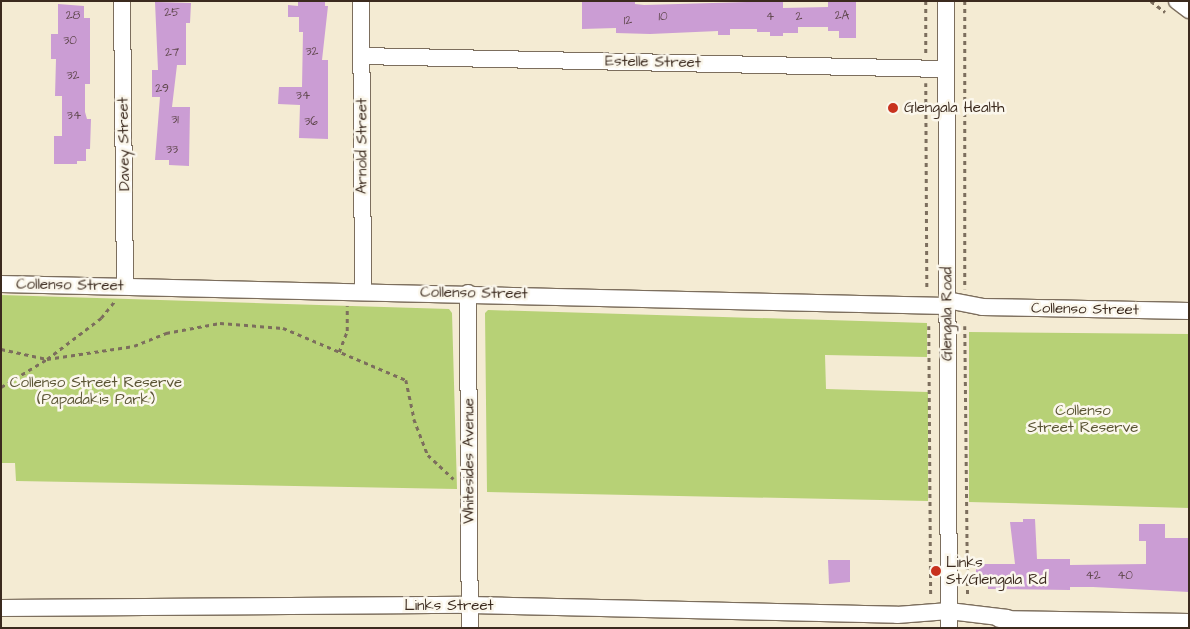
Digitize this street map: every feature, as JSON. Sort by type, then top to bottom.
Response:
[{"type":"street","name":"Davey Street","points":[[122,1],[125,286]]},
{"type":"street","name":"Arnold Street","points":[[360,1],[363,291]]},
{"type":"street","name":"Glengala Road","points":[[946,1],[949,620]]},
{"type":"street","points":[[1177,1],[1189,10]]},
{"type":"street","name":"Estelle Street","points":[[361,56],[945,70]]},
{"type":"street","name":"Collenso Street","points":[[1,284],[468,293],[1189,311]]},
{"type":"street","name":"Whitesides Avenue","points":[[468,293],[470,628]]},
{"type":"street","name":"Collenso Street","points":[[947,306],[965,302],[982,306]]},
{"type":"street","name":"Links Street","points":[[1,608],[470,605],[897,615],[949,620],[1008,618],[1189,622]]},
{"type":"path","points":[[926,1],[926,291]]},
{"type":"path","points":[[964,1],[965,302]]},
{"type":"path","points":[[1,387],[47,359],[102,318],[125,286]]},
{"type":"path","points":[[339,352],[347,331],[347,304]]},
{"type":"path","points":[[1,349],[47,359],[134,346],[166,333],[220,323],[283,328],[406,380],[414,419],[428,455],[449,477],[469,485]]},
{"type":"path","points":[[929,326],[931,603]]},
{"type":"path","points":[[965,326],[968,598]]},
{"type":"green space","name":"Collenso Street Reserve (Papadakis Park)","points":[[1,295],[449,309],[452,313],[457,489],[16,481],[15,463],[1,463]]},
{"type":"green space","points":[[488,310],[927,323],[927,357],[825,355],[826,389],[928,392],[928,501],[487,492],[485,313]]},
{"type":"green space","name":"Collenso Street Reserve","points":[[969,332],[1189,334],[1189,508],[969,502]]},
{"type":"building","points":[[298,1],[325,1],[325,6],[328,6],[322,60],[328,60],[328,139],[299,138],[300,105],[278,104],[279,87],[302,87],[303,32],[299,32],[299,17],[288,17],[288,5],[298,6]]},
{"type":"building","points":[[582,1],[635,1],[635,4],[644,5],[783,1],[783,8],[828,7],[828,1],[856,1],[856,38],[839,38],[839,31],[828,31],[828,27],[798,27],[798,33],[783,33],[783,36],[770,36],[770,32],[757,32],[757,29],[730,29],[730,35],[718,35],[718,31],[650,34],[616,33],[616,28],[582,29]]},
{"type":"building","points":[[155,2],[191,3],[190,23],[186,23],[186,65],[177,65],[172,107],[190,107],[189,166],[169,165],[169,160],[155,160],[160,97],[152,97],[152,70],[158,70]]},
{"type":"building","points":[[58,4],[84,6],[84,18],[90,18],[90,84],[85,84],[85,112],[87,119],[91,119],[90,149],[86,149],[86,161],[77,161],[77,164],[54,164],[54,136],[62,136],[62,96],[55,96],[56,59],[51,59],[51,34],[58,34]]},
{"type":"building","points":[[1023,519],[1035,519],[1037,559],[1070,559],[1070,565],[1146,564],[1146,541],[1139,541],[1139,524],[1165,524],[1165,538],[1189,538],[1189,592],[1093,587],[1070,587],[1070,590],[988,589],[988,585],[976,585],[976,564],[1015,564],[1010,522],[1023,522]]},
{"type":"building","points":[[828,560],[850,560],[850,582],[829,584]]},
{"type":"place","name":"Glengala Health","points":[[893,108]]},
{"type":"place","name":"Links St/Glengala Rd","points":[[936,571]]}]
